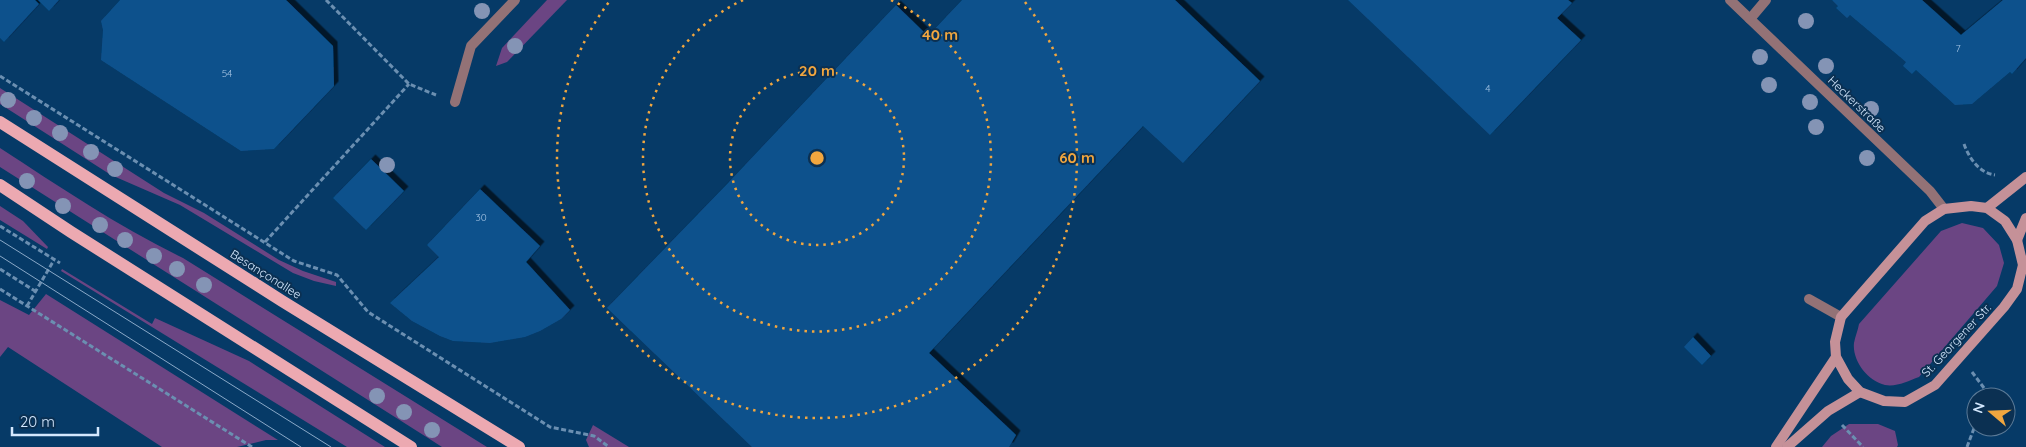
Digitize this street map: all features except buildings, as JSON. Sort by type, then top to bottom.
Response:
[{"type":"main road","name":"Besançonallee","points":[[0,122],[258,286],[519,447]]},
{"type":"main road","points":[[0,185],[80,238],[412,447]]},
{"type":"street","points":[[455,102],[471,46],[515,0]]},
{"type":"street","name":"Heckerstraße","points":[[1730,0],[1930,191],[1944,209]]},
{"type":"street","points":[[1750,19],[1766,0]]},
{"type":"street","points":[[1787,447],[1828,411],[1860,392],[1848,379],[1836,357],[1835,342],[1841,317],[1925,221],[1944,209],[1971,206],[1986,208],[2026,176]]},
{"type":"street","name":"St. Georgener Str.","points":[[1860,392],[1884,401],[1905,402],[1935,385],[2004,307],[2017,289],[2023,265],[2017,240],[2005,221],[1986,208]]},
{"type":"street","points":[[2017,240],[2026,218]]},
{"type":"street","points":[[1809,299],[1841,317]]},
{"type":"street","points":[[1776,447],[1836,357]]},
{"type":"path","points":[[326,0],[409,84],[455,102]]},
{"type":"path","points":[[0,76],[294,261],[337,275],[368,312],[550,427],[594,436],[610,447]]},
{"type":"path","points":[[265,242],[409,84]]},
{"type":"path","points":[[1964,144],[1969,157],[1987,174]]},
{"type":"path","points":[[0,226],[60,263]]},
{"type":"path","points":[[27,306],[54,260]]},
{"type":"path","points":[[0,269],[35,291]]},
{"type":"path","points":[[0,289],[252,447]]},
{"type":"path","points":[[1960,356],[1983,387]]},
{"type":"path","points":[[1828,411],[1863,447]]},
{"type":"shaded area","points":[[547,0],[567,0],[507,62],[496,66],[502,48]]},
{"type":"shaded area","points":[[0,88],[164,193],[204,213],[279,260],[303,271],[336,282],[336,286],[314,281],[293,273],[180,205],[111,175],[0,104]]},
{"type":"shaded area","points":[[0,148],[90,206],[183,258],[487,447],[442,447],[0,167]]},
{"type":"shaded area","points":[[0,206],[23,221],[48,247],[47,249],[0,220]]},
{"type":"shaded area","points":[[1962,223],[1983,228],[1999,245],[2004,263],[1997,286],[1919,377],[1894,385],[1878,383],[1862,369],[1855,356],[1854,343],[1859,324],[1941,231]]},
{"type":"shaded area","points":[[62,269],[152,324],[155,318],[249,361],[385,447],[347,447],[61,271]]},
{"type":"shaded area","points":[[46,294],[278,440],[266,440],[237,447],[162,447],[8,347],[0,357],[0,300],[29,315]]},
{"type":"shaded area","points":[[1849,424],[1878,424],[1895,431],[1898,445],[1897,447],[1822,447],[1831,436]]},
{"type":"shaded area","points":[[593,425],[629,447],[589,447],[586,440]]},
{"type":"tram line","points":[[0,240],[331,447]]},
{"type":"tram line","points":[[0,256],[301,447]]}]
